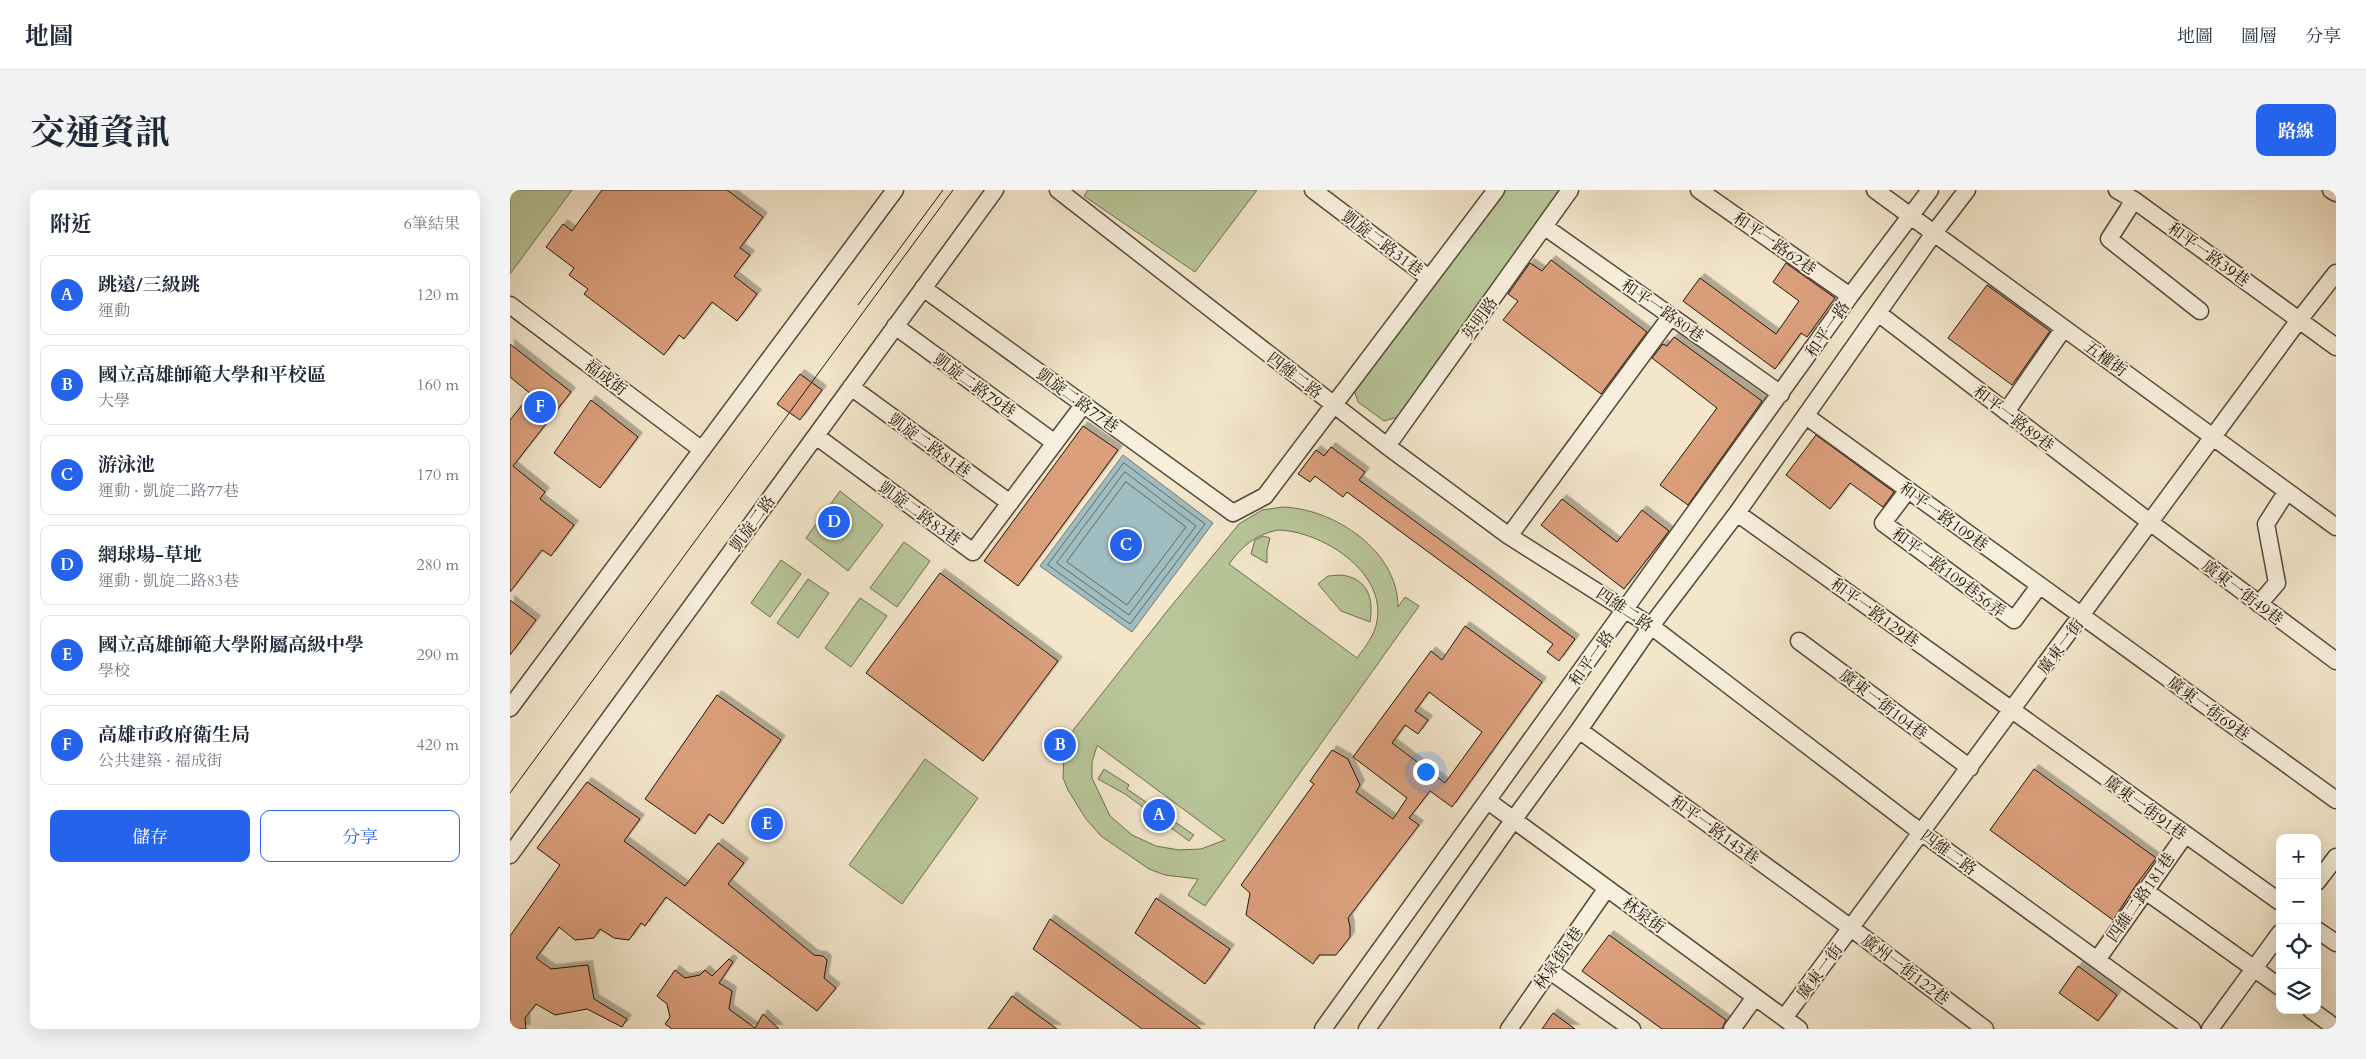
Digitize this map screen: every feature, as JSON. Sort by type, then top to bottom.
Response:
[{"type":"street","name":"凱旋二路","points":[[510,855],[995,190]]},
{"type":"street","name":"四維二路","points":[[1058,190],[1386,446],[1509,536],[1627,609],[1651,626],[1922,833],[2192,1029]]},
{"type":"street","name":"凱旋二路31巷","points":[[1313,190],[1429,278]]},
{"type":"street","points":[[1333,404],[1496,190]]},
{"type":"street","name":"英明路","points":[[1386,446],[1570,190]]},
{"type":"street","name":"和平一路62巷","points":[[1699,190],[1850,296]]},
{"type":"street","name":"五權街","points":[[1876,190],[2336,526]]},
{"type":"street","name":"和平一路","points":[[1323,1029],[1627,609],[1850,296],[1930,190]]},
{"type":"street","name":"和平一路","points":[[1367,1029],[1651,626],[1738,513],[1934,233],[1967,190]]},
{"type":"street","name":"和平一路39巷","points":[[2117,190],[2134,200],[2336,347]]},
{"type":"street","points":[[2331,190],[2336,193]]},
{"type":"street","points":[[510,708],[702,450],[887,193]]},
{"type":"street","points":[[2134,200],[2109,239],[2200,311]]},
{"type":"street","name":"和平一路80巷","points":[[1545,227],[1781,394]]},
{"type":"street","name":"廣東一街","points":[[1784,1018],[2151,524],[2299,320],[2336,273]]},
{"type":"street","name":"凱旋二路77巷","points":[[923,288],[1233,513],[1265,496],[1333,404]]},
{"type":"street","name":"福成街","points":[[510,305],[702,450]]},
{"type":"street","name":"和平一路89巷","points":[[1878,313],[2151,524]]},
{"type":"street","points":[[1509,536],[1671,316]]},
{"type":"street","name":"凱旋二路79巷","points":[[895,326],[1055,443]]},
{"type":"street","points":[[2006,412],[2064,328]]},
{"type":"street","name":"凱旋二路81巷","points":[[851,387],[1010,503]]},
{"type":"street","name":"凱旋二路83巷","points":[[816,436],[973,552],[1084,404]]},
{"type":"street","name":"和平一路109巷","points":[[1806,416],[2082,616]]},
{"type":"street","name":"和平一路109巷56弄","points":[[1908,490],[1883,523],[2014,620],[2039,586]]},
{"type":"street","points":[[2259,604],[2277,583],[2266,524],[2287,491]]},
{"type":"street","name":"和平一路129巷","points":[[1738,513],[2012,711]]},
{"type":"street","name":"廣東一街49巷","points":[[2151,524],[2336,661]]},
{"type":"street","name":"廣東一街69巷","points":[[2082,616],[2336,800]]},
{"type":"street","name":"廣東一街104巷","points":[[1799,641],[1970,768]]},
{"type":"street","name":"廣東一街91巷","points":[[2012,711],[2276,899]]},
{"type":"street","name":"和平一路145巷","points":[[1579,730],[1851,928]]},
{"type":"street","name":"林泉街","points":[[1488,801],[1799,1029]]},
{"type":"street","name":"四維二路181巷","points":[[2097,960],[2144,890],[2185,835]]},
{"type":"street","points":[[2319,879],[2336,856]]},
{"type":"street","name":"林泉街8巷","points":[[1509,1029],[1607,888]]},
{"type":"street","points":[[2144,890],[2276,985]]},
{"type":"street","name":"廣州一街122巷","points":[[1851,928],[1985,1029]]},
{"type":"street","points":[[2321,933],[2336,944]]},
{"type":"street","points":[[2210,1029],[2276,939]]},
{"type":"street","points":[[1550,970],[1632,1029]]},
{"type":"street","points":[[1732,1029],[1755,997]]},
{"type":"street","points":[[2317,1014],[2336,1028]]},
{"type":"green space","points":[[510,190],[572,190],[510,274]]},
{"type":"green space","points":[[1088,190],[1257,190],[1195,272],[1084,196]]},
{"type":"green space","points":[[1505,190],[1567,190],[1398,417],[1384,421],[1358,402],[1354,390]]},
{"type":"green space","points":[[840,491],[883,525],[848,571],[806,538]]},
{"type":"green space","points":[[1283,507],[1303,510],[1323,516],[1342,525],[1360,537],[1375,551],[1387,568],[1395,587],[1398,607],[1405,597],[1419,606],[1205,906],[1188,895],[1198,879],[1165,875],[1149,869],[1101,836],[1086,819],[1068,790],[1063,778],[1064,754],[1074,729],[1168,610],[1239,524],[1262,510]],"holes":[[[1278,530],[1295,532],[1331,546],[1361,570],[1371,586],[1377,603],[1377,621],[1372,636],[1357,658],[1229,564],[1250,542]],[[1098,746],[1225,840],[1201,849],[1179,850],[1156,846],[1132,835],[1110,816],[1092,778],[1092,762]]]},
{"type":"green space","points":[[1263,536],[1270,538],[1267,550],[1267,563],[1251,554],[1255,540]]},
{"type":"green space","points":[[904,542],[930,561],[897,607],[870,588]]},
{"type":"green space","points":[[781,560],[801,574],[770,617],[751,603]]},
{"type":"green space","points":[[1341,575],[1357,580],[1367,591],[1371,605],[1370,622],[1341,611],[1318,584],[1328,576]]},
{"type":"green space","points":[[808,579],[829,593],[798,638],[777,623]]},
{"type":"green space","points":[[860,598],[887,616],[851,667],[825,648]]},
{"type":"green space","points":[[925,759],[978,798],[902,904],[849,865]]},
{"type":"green space","points":[[1104,769],[1129,785],[1127,789],[1194,835],[1189,841],[1125,794],[1098,779]]},
{"type":"water","points":[[1123,455],[1213,523],[1132,632],[1040,566]]},
{"type":"building","points":[[602,190],[727,190],[763,217],[740,248],[750,255],[734,276],[757,294],[737,321],[712,302],[684,339],[679,335],[664,355],[584,294],[588,289],[569,275],[574,268],[546,247],[563,224],[572,231]]},
{"type":"building","points":[[1551,260],[1647,332],[1601,394],[1503,320],[1518,301],[1508,294],[1530,263],[1542,271]]},
{"type":"building","points":[[1786,263],[1835,298],[1807,337],[1801,333],[1775,369],[1683,301],[1700,278],[1776,334],[1799,301],[1773,282]]},
{"type":"building","points":[[1987,285],[2050,331],[2012,385],[1948,338]]},
{"type":"building","points":[[1674,337],[1762,401],[1688,505],[1660,485],[1717,408],[1652,358],[1663,344],[1667,346]]},
{"type":"building","points":[[510,344],[571,392],[513,466],[545,492],[540,499],[574,525],[551,556],[542,550],[510,592],[510,420],[531,394],[510,377]]},
{"type":"building","points":[[800,374],[822,390],[800,420],[777,404]]},
{"type":"building","points":[[591,400],[638,437],[600,488],[554,453]]},
{"type":"building","points":[[1083,426],[1118,450],[1018,586],[984,561]]},
{"type":"building","points":[[1816,435],[1894,492],[1883,507],[1850,483],[1830,509],[1786,475]]},
{"type":"building","points":[[1331,447],[1365,472],[1359,480],[1575,639],[1559,661],[1547,652],[1553,644],[1347,492],[1343,497],[1315,476],[1310,482],[1298,474],[1316,450],[1324,456]]},
{"type":"building","points":[[1562,499],[1617,542],[1642,510],[1669,531],[1624,589],[1541,525]]},
{"type":"building","points":[[940,573],[1058,661],[983,761],[866,673]]},
{"type":"building","points":[[510,600],[536,620],[510,655]]},
{"type":"building","points":[[1465,626],[1542,682],[1452,807],[1430,791],[1409,818],[1419,825],[1348,918],[1350,937],[1336,955],[1319,955],[1313,964],[1246,915],[1250,893],[1241,885],[1314,784],[1310,781],[1332,750],[1348,759],[1360,785],[1356,792],[1393,819],[1407,798],[1353,757],[1431,651],[1442,660]],"holes":[[[1429,692],[1482,732],[1445,783],[1392,743],[1405,725],[1418,734],[1428,720],[1415,711]]]},
{"type":"building","points":[[717,695],[781,740],[723,824],[709,814],[695,834],[645,799]]},
{"type":"building","points":[[2034,769],[2156,858],[2113,920],[1990,830]]},
{"type":"building","points":[[587,782],[640,819],[624,841],[685,886],[718,843],[744,863],[728,884],[814,955],[823,956],[827,960],[824,978],[836,988],[817,1011],[666,897],[645,926],[641,923],[629,940],[614,938],[600,929],[594,938],[575,940],[559,927],[536,958],[551,969],[588,965],[594,999],[627,1019],[622,1027],[587,1009],[555,1015],[536,1004],[525,1018],[526,1029],[510,1029],[510,936],[560,865],[537,848]]},
{"type":"building","points":[[1156,898],[1230,949],[1205,984],[1135,933]]},
{"type":"building","points":[[1050,919],[1201,1029],[1142,1029],[1033,949]]},
{"type":"building","points":[[1609,935],[1726,1020],[1722,1029],[1662,1029],[1582,971]]},
{"type":"building","points":[[729,959],[733,962],[719,983],[732,991],[729,1009],[755,1028],[763,1014],[779,1029],[672,1029],[665,1024],[670,1017],[667,1004],[657,996],[675,970],[685,978],[700,975],[705,970],[712,976]]},
{"type":"building","points":[[2078,966],[2117,995],[2098,1021],[2059,993]]},
{"type":"building","points":[[1012,996],[1032,1011],[1057,1029],[988,1029]]},
{"type":"building","points":[[1553,1013],[1575,1029],[1542,1029]]},
{"type":"tram line","points":[[858,305],[943,190]]},
{"type":"tram line","points":[[510,793],[953,190]]},
{"type":"place","name":"高雄市政府衛生局","points":[[540,407]]},
{"type":"place","name":"網球場-草地","points":[[834,522]]},
{"type":"place","name":"游泳池","points":[[1126,545]]},
{"type":"place","name":"國立高雄師範大學和平校區","points":[[1060,745]]},
{"type":"place","name":"跳遠/三級跳","points":[[1159,815]]},
{"type":"place","name":"國立高雄師範大學附屬高級中學","points":[[767,824]]}]
